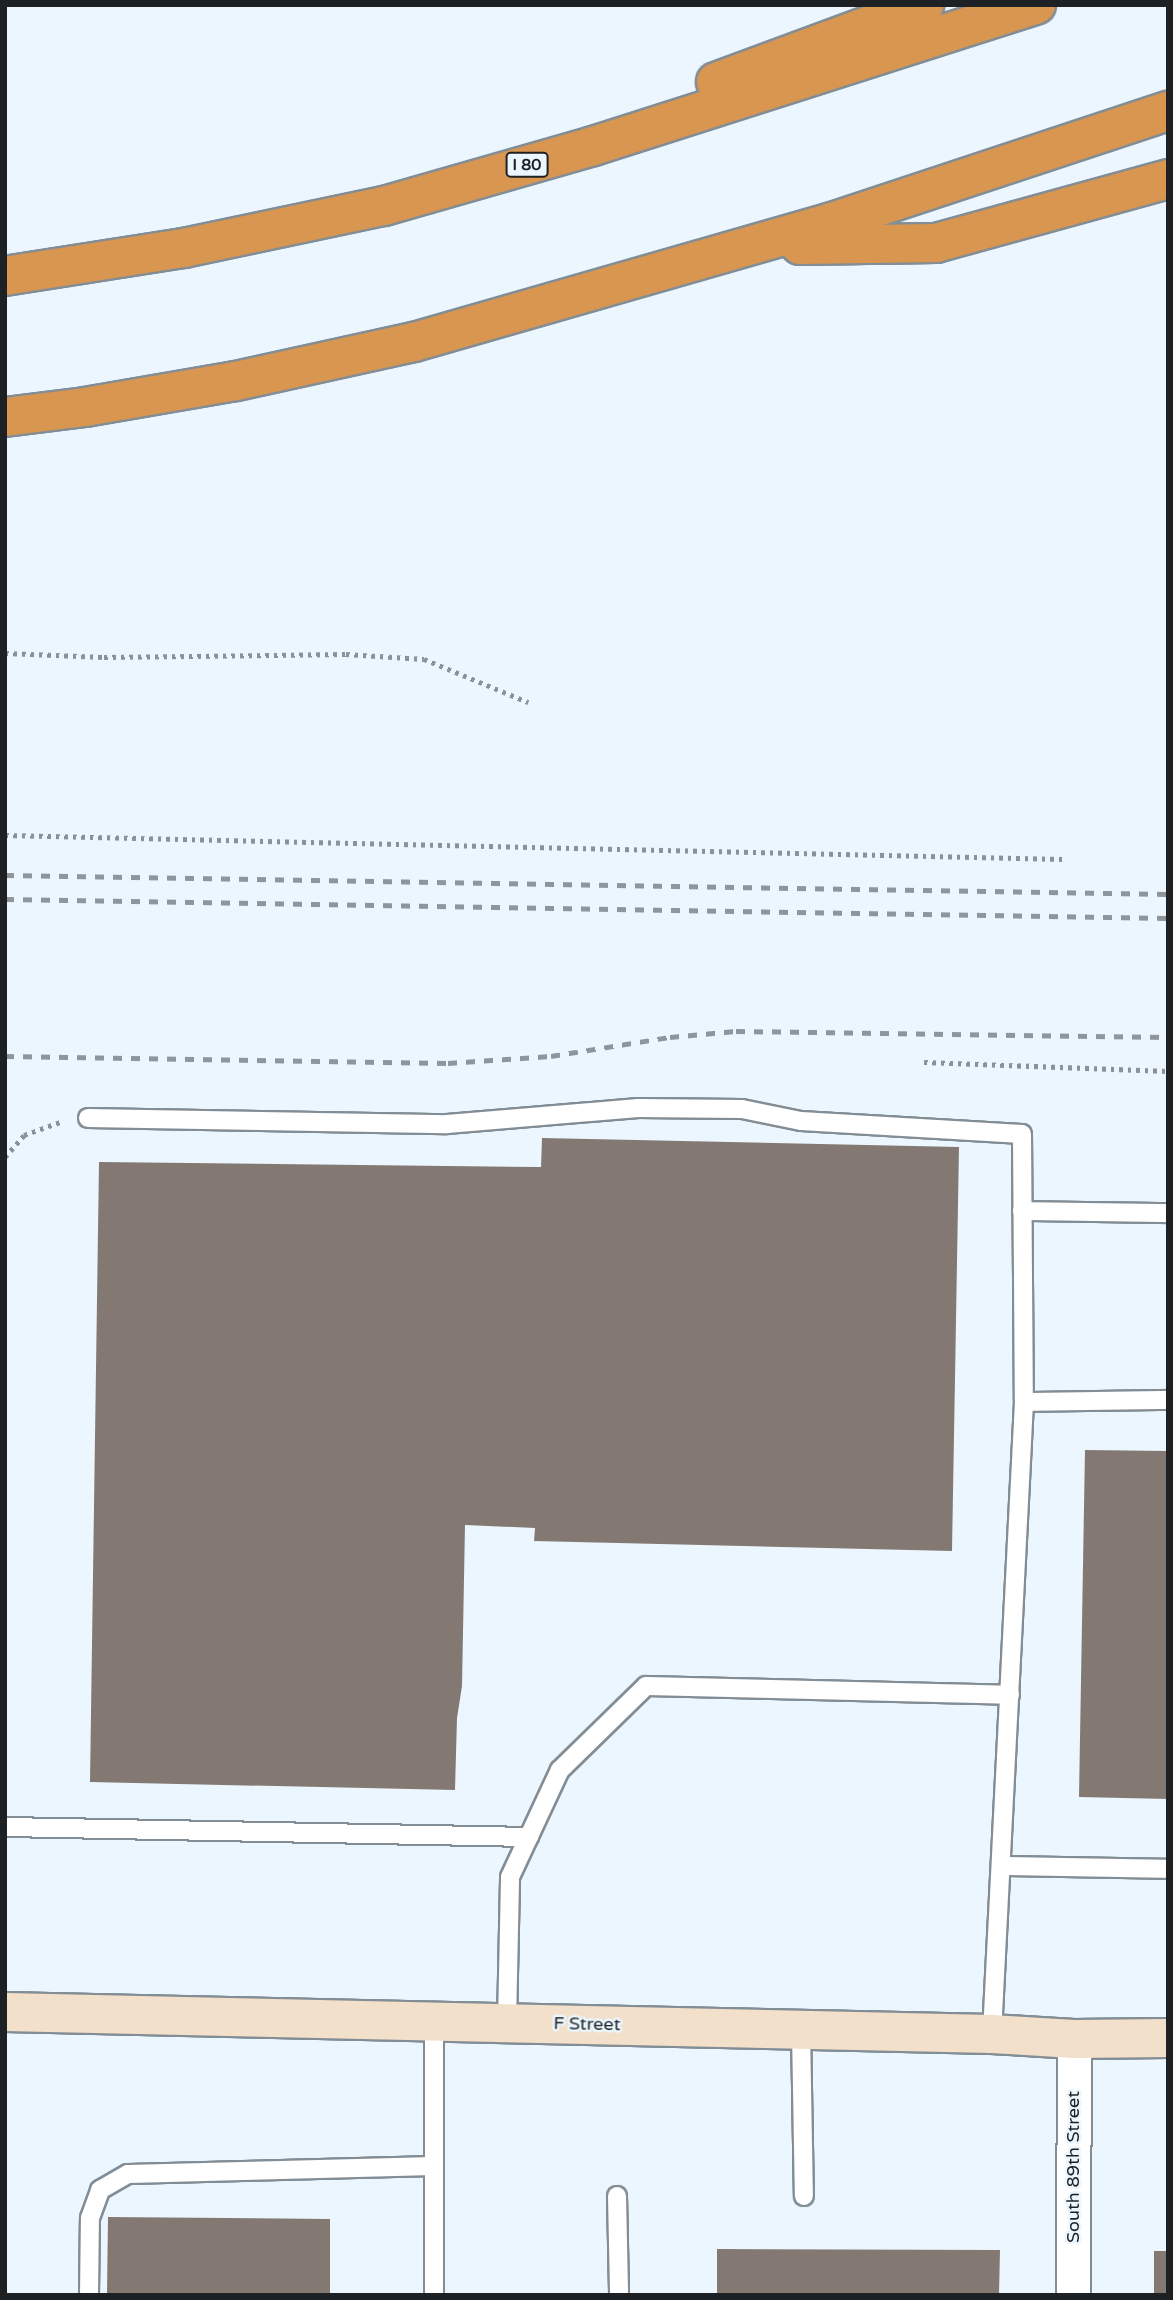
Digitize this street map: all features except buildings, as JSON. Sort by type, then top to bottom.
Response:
[{"type":"highway","points":[[384,205],[924,5]]},
{"type":"highway","name":"I 80","points":[[5,276],[184,248],[384,205],[593,146],[1036,5]]},
{"type":"highway","points":[[5,417],[236,381],[414,342],[756,245],[1168,111]]},
{"type":"highway","points":[[756,245],[936,243],[1168,179]]},
{"type":"street","name":"F Street","points":[[5,2012],[801,2029],[1074,2039],[1168,2038]]},
{"type":"street","name":"South 89th Street","points":[[1073,2295],[1074,2039]]},
{"type":"lane","points":[[88,1118],[447,1124],[638,1108],[742,1109],[802,1121],[1022,1135],[1024,1402],[992,2034]]},
{"type":"lane","points":[[1023,1210],[1168,1213]]},
{"type":"lane","points":[[1024,1402],[1168,1400]]},
{"type":"lane","points":[[507,2022],[510,1877],[560,1770],[646,1686],[1010,1695]]},
{"type":"lane","points":[[5,1827],[529,1837]]},
{"type":"lane","points":[[1001,1866],[1168,1869]]},
{"type":"lane","points":[[433,2021],[434,2295]]},
{"type":"lane","points":[[801,2029],[804,2196]]},
{"type":"lane","points":[[89,2295],[90,2218],[100,2190],[128,2174],[434,2166]]},
{"type":"lane","points":[[617,2196],[619,2295]]},
{"type":"path","points":[[5,653],[104,657],[346,654],[424,659],[528,702]]},
{"type":"path","points":[[5,835],[1063,859]]},
{"type":"path","points":[[924,1062],[1168,1071]]},
{"type":"path","points":[[5,1157],[24,1135],[61,1121],[88,1118]]},
{"type":"railway","points":[[5,875],[1168,894]]},
{"type":"railway","points":[[5,899],[1168,918]]},
{"type":"railway","points":[[5,1056],[448,1063],[551,1056],[670,1037],[736,1031],[1168,1037]]}]
